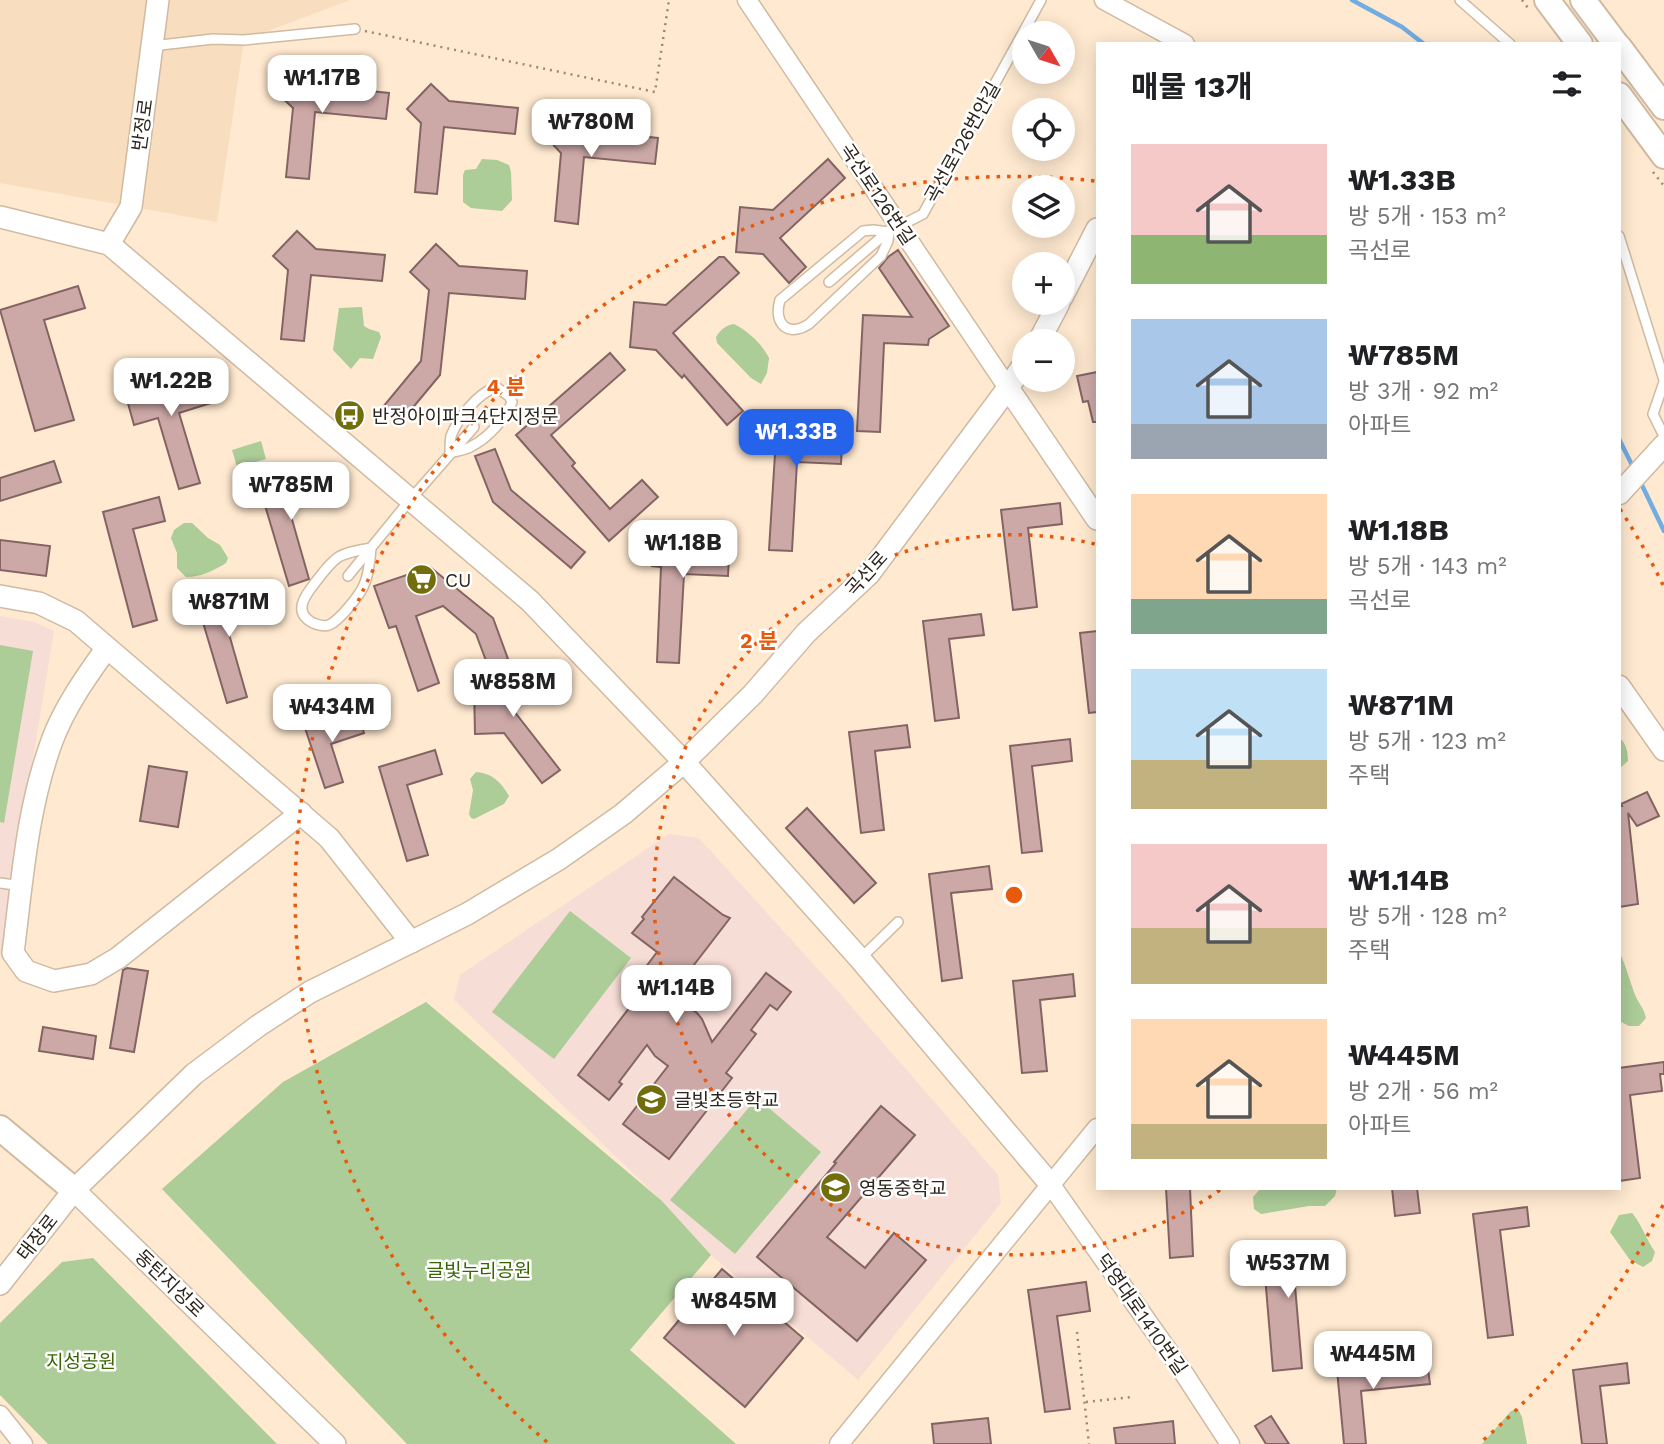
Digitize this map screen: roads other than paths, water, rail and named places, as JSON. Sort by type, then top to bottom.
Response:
[{"type":"main road","points":[[1547,0],[1578,42]]},
{"type":"main road","points":[[1583,0],[1616,42]]},
{"type":"main road","points":[[1621,49],[1664,107]]},
{"type":"main road","points":[[1621,98],[1664,156]]},
{"type":"main road","name":"동탄지성로","points":[[0,1128],[74,1190]]},
{"type":"street","name":"반정로","points":[[109,244],[131,207],[158,0]]},
{"type":"street","name":"곡선로126번길","points":[[747,0],[895,227],[1008,388]]},
{"type":"street","points":[[1104,0],[1181,42]]},
{"type":"street","points":[[0,216],[109,244],[530,601],[684,762],[860,959],[1051,1185]]},
{"type":"street","points":[[1075,272],[1096,231]]},
{"type":"street","name":"곡선로","points":[[411,942],[467,914],[559,859],[623,814],[684,762],[753,694],[807,633],[869,574],[1012,382]]},
{"type":"street","points":[[1008,388],[1096,518]]},
{"type":"street","points":[[1621,492],[1664,444]]},
{"type":"street","points":[[0,596],[39,603],[76,621],[329,838],[411,942]]},
{"type":"street","points":[[106,649],[81,684],[52,739],[36,791],[13,953],[26,971],[54,981],[91,974],[118,958],[301,813]]},
{"type":"street","points":[[1621,689],[1664,750]]},
{"type":"street","name":"태장로","points":[[0,1284],[74,1190],[194,1074],[258,1026],[310,992],[411,942]]},
{"type":"street","points":[[839,1444],[1096,1129]]},
{"type":"street","name":"덕영대로1410번길","points":[[1051,1185],[1181,1369],[1230,1444]]},
{"type":"street","name":"동탄지성로","points":[[74,1190],[335,1444]]},
{"type":"street","points":[[0,1415],[23,1444]]},
{"type":"lane","name":"곡선로126번안길","points":[[829,282],[895,227],[923,214],[1041,0]]},
{"type":"lane","points":[[1460,0],[1508,42]]},
{"type":"lane","points":[[152,46],[213,38],[244,40],[355,29]]},
{"type":"lane","points":[[895,227],[881,256],[808,324],[794,330],[782,325],[778,314],[780,300],[863,231],[895,227]]},
{"type":"lane","points":[[1621,242],[1664,381],[1653,414],[1664,436]]},
{"type":"lane","points":[[496,387],[509,396],[512,402],[509,411],[488,433],[472,447],[450,453],[451,437],[471,405],[496,387]]},
{"type":"lane","points":[[348,576],[474,426]]},
{"type":"lane","points":[[371,548],[368,574],[363,587],[337,619],[328,625],[320,626],[311,622],[303,614],[302,604],[305,596],[330,564],[341,554],[371,548]]},
{"type":"lane","points":[[0,883],[22,886]]},
{"type":"lane","points":[[860,959],[898,922]]},
{"type":"waterway","points":[[1352,0],[1402,27],[1421,42]]},
{"type":"waterway","points":[[1621,443],[1633,467]]},
{"type":"waterway","points":[[1640,481],[1664,531]]},
{"type":"place","name":"반정아이파크4단지정문","points":[[349,416]]},
{"type":"place","name":"CU","points":[[422,580]]},
{"type":"place","name":"글빛초등학교","points":[[651,1100]]},
{"type":"place","name":"영동중학교","points":[[836,1188]]},
{"type":"park label","name":"글빛누리공원","points":[[479,1270]]},
{"type":"park label","name":"지성공원","points":[[81,1361]]}]
